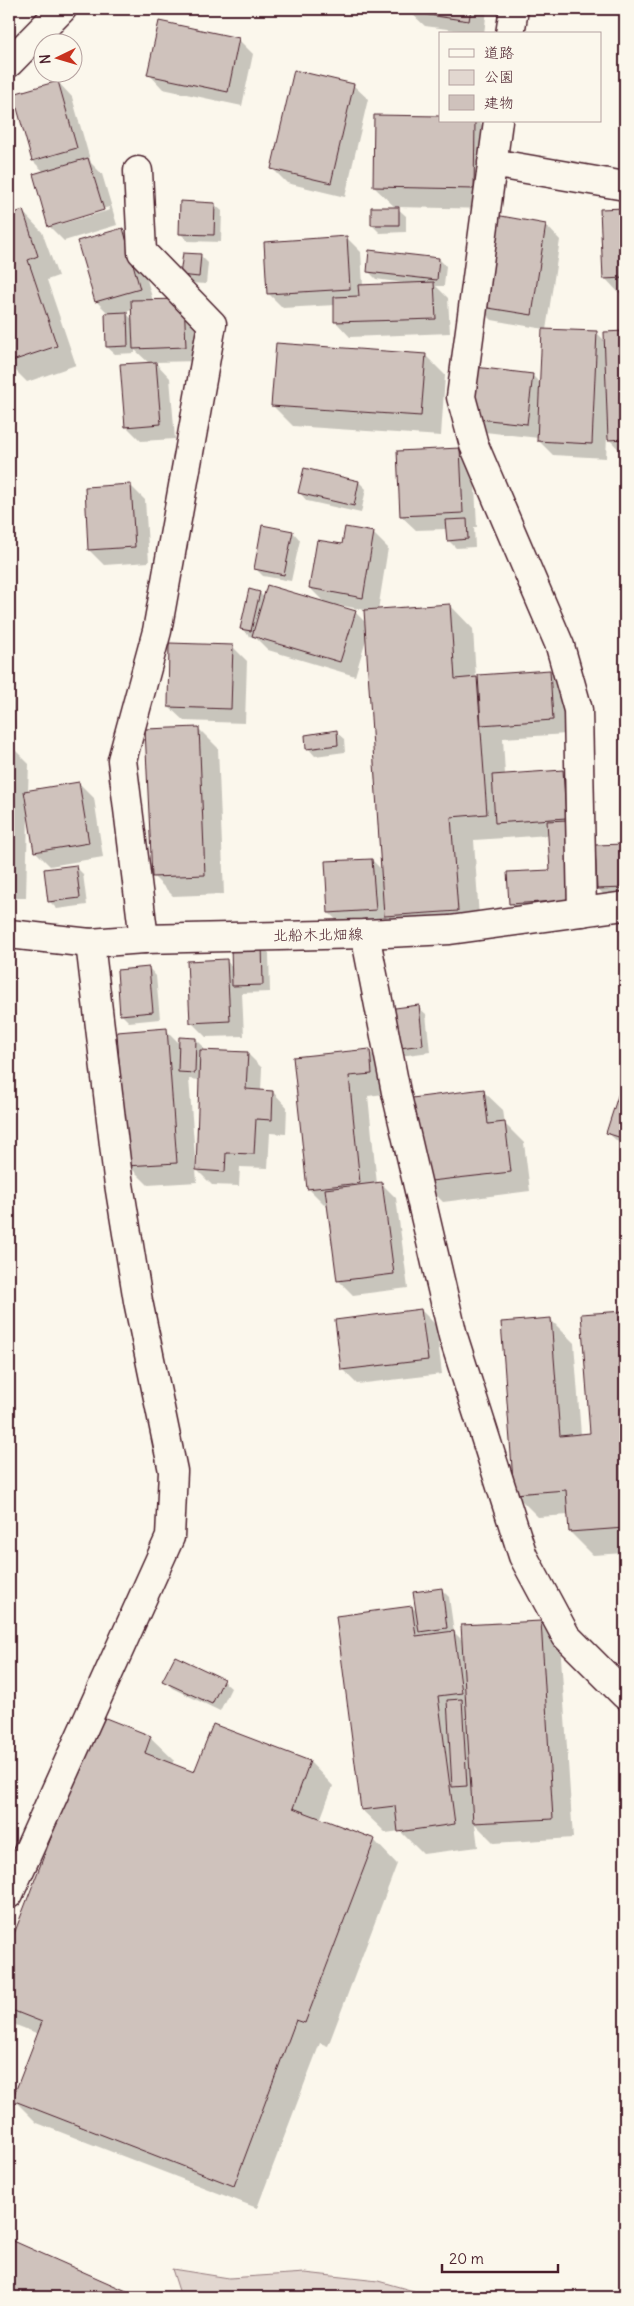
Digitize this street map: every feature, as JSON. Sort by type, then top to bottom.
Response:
[{"type":"street","points":[[9,63],[62,9]]},
{"type":"street","points":[[510,32],[514,9]]},
{"type":"street","points":[[498,122],[461,397],[474,445],[560,646],[578,710],[582,912]]},
{"type":"street","points":[[492,164],[625,186]]},
{"type":"street","points":[[138,171],[142,252],[212,324],[157,631],[122,760],[144,939]]},
{"type":"street","name":"北船木北畑線","points":[[9,934],[90,943],[144,939],[365,934],[450,930],[625,906]]},
{"type":"street","points":[[365,934],[396,1092],[453,1336],[523,1556],[566,1636],[625,1695]]},
{"type":"street","points":[[9,1894],[170,1537],[173,1471],[138,1301],[118,1178],[90,943]]},
{"type":"green space","points":[[172,2269],[229,2278],[305,2273],[378,2281],[435,2297],[181,2297]]},
{"type":"building","points":[[409,9],[471,9],[469,21],[409,12]]},
{"type":"building","points":[[159,21],[239,38],[228,92],[147,75]]},
{"type":"building","points":[[294,70],[354,84],[331,183],[271,169]]},
{"type":"building","points":[[58,82],[77,148],[32,161],[13,94]]},
{"type":"building","points":[[374,115],[439,116],[439,122],[475,122],[474,189],[373,187]]},
{"type":"building","points":[[88,158],[104,210],[48,227],[33,174]]},
{"type":"building","points":[[180,201],[215,203],[214,235],[179,234]]},
{"type":"building","points":[[371,207],[399,207],[399,225],[371,225]]},
{"type":"building","points":[[625,208],[625,278],[603,279],[600,209]]},
{"type":"building","points":[[23,210],[38,256],[28,260],[57,346],[9,362],[9,215]]},
{"type":"building","points":[[490,214],[546,224],[532,315],[476,306]]},
{"type":"building","points":[[123,228],[140,289],[95,302],[77,241]]},
{"type":"building","points":[[347,236],[350,289],[267,294],[264,242]]},
{"type":"building","points":[[369,250],[439,258],[437,280],[367,272]]},
{"type":"building","points":[[183,253],[201,254],[199,277],[180,275]]},
{"type":"building","points":[[434,282],[436,319],[334,322],[334,297],[359,296],[358,285]]},
{"type":"building","points":[[184,299],[186,347],[133,349],[131,300]]},
{"type":"building","points":[[127,312],[128,346],[106,347],[105,313]]},
{"type":"building","points":[[542,329],[597,331],[592,444],[537,441]]},
{"type":"building","points":[[625,331],[625,439],[608,440],[604,332]]},
{"type":"building","points":[[276,343],[426,354],[421,416],[271,406]]},
{"type":"building","points":[[156,362],[161,424],[125,427],[120,364]]},
{"type":"building","points":[[475,367],[533,374],[527,424],[469,418]]},
{"type":"building","points":[[460,448],[463,513],[400,516],[397,451]]},
{"type":"building","points":[[304,468],[359,481],[354,506],[298,493]]},
{"type":"building","points":[[131,484],[135,547],[88,550],[85,487]]},
{"type":"building","points":[[467,519],[468,539],[447,541],[445,520]]},
{"type":"building","points":[[262,525],[293,531],[284,575],[254,569]]},
{"type":"building","points":[[345,527],[374,532],[363,598],[309,588],[317,540],[342,544]]},
{"type":"building","points":[[267,585],[356,611],[340,662],[252,636]]},
{"type":"building","points":[[249,589],[260,592],[251,631],[240,629]]},
{"type":"building","points":[[450,604],[455,679],[477,677],[487,814],[451,817],[458,911],[384,916],[364,610]]},
{"type":"building","points":[[169,643],[233,645],[231,709],[168,707]]},
{"type":"building","points":[[550,670],[553,720],[481,725],[478,675]]},
{"type":"building","points":[[199,727],[205,875],[152,877],[145,729]]},
{"type":"building","points":[[337,730],[338,745],[306,749],[305,735]]},
{"type":"building","points":[[563,770],[566,818],[495,823],[492,775]]},
{"type":"building","points":[[79,782],[89,843],[34,852],[24,791]]},
{"type":"building","points":[[567,820],[573,900],[509,904],[507,872],[550,870],[547,821]]},
{"type":"building","points":[[625,844],[625,888],[597,889],[595,845]]},
{"type":"building","points":[[372,859],[376,910],[328,913],[325,861]]},
{"type":"building","points":[[76,865],[80,898],[48,902],[44,869]]},
{"type":"building","points":[[262,944],[263,985],[232,986],[231,946]]},
{"type":"building","points":[[227,959],[230,1021],[190,1023],[187,961]]},
{"type":"building","points":[[149,967],[153,1012],[120,1015],[117,970]]},
{"type":"building","points":[[419,1005],[423,1045],[392,1049],[387,1009]]},
{"type":"building","points":[[167,1028],[177,1163],[126,1166],[117,1032]]},
{"type":"building","points":[[179,1037],[196,1038],[195,1073],[178,1072]]},
{"type":"building","points":[[370,1049],[372,1074],[349,1076],[360,1183],[307,1189],[293,1057]]},
{"type":"building","points":[[200,1050],[248,1052],[246,1089],[273,1091],[272,1120],[256,1119],[254,1154],[226,1153],[225,1172],[196,1170]]},
{"type":"building","points":[[625,1074],[625,1139],[606,1133]]},
{"type":"building","points":[[484,1089],[488,1124],[505,1122],[511,1172],[422,1182],[412,1098]]},
{"type":"building","points":[[382,1182],[394,1274],[337,1281],[325,1189]]},
{"type":"building","points":[[421,1309],[428,1360],[341,1370],[335,1320]]},
{"type":"building","points":[[624,1311],[625,1528],[569,1532],[566,1490],[514,1494],[501,1322],[551,1318],[560,1436],[590,1433],[581,1314]]},
{"type":"building","points":[[442,1588],[447,1628],[419,1632],[413,1592]]},
{"type":"building","points":[[412,1606],[416,1636],[454,1631],[462,1693],[438,1696],[455,1824],[398,1832],[395,1806],[361,1810],[336,1616]]},
{"type":"building","points":[[541,1621],[553,1819],[473,1823],[461,1625]]},
{"type":"building","points":[[175,1656],[224,1679],[212,1704],[162,1681]]},
{"type":"building","points":[[462,1699],[467,1786],[452,1787],[447,1700]]},
{"type":"building","points":[[98,1715],[151,1736],[145,1753],[194,1772],[213,1724],[310,1761],[293,1808],[375,1839],[305,2023],[296,2020],[234,2186],[12,2100],[42,2022],[9,2009],[9,1947]]},
{"type":"building","points":[[9,2239],[131,2293],[129,2297],[9,2297]]}]
